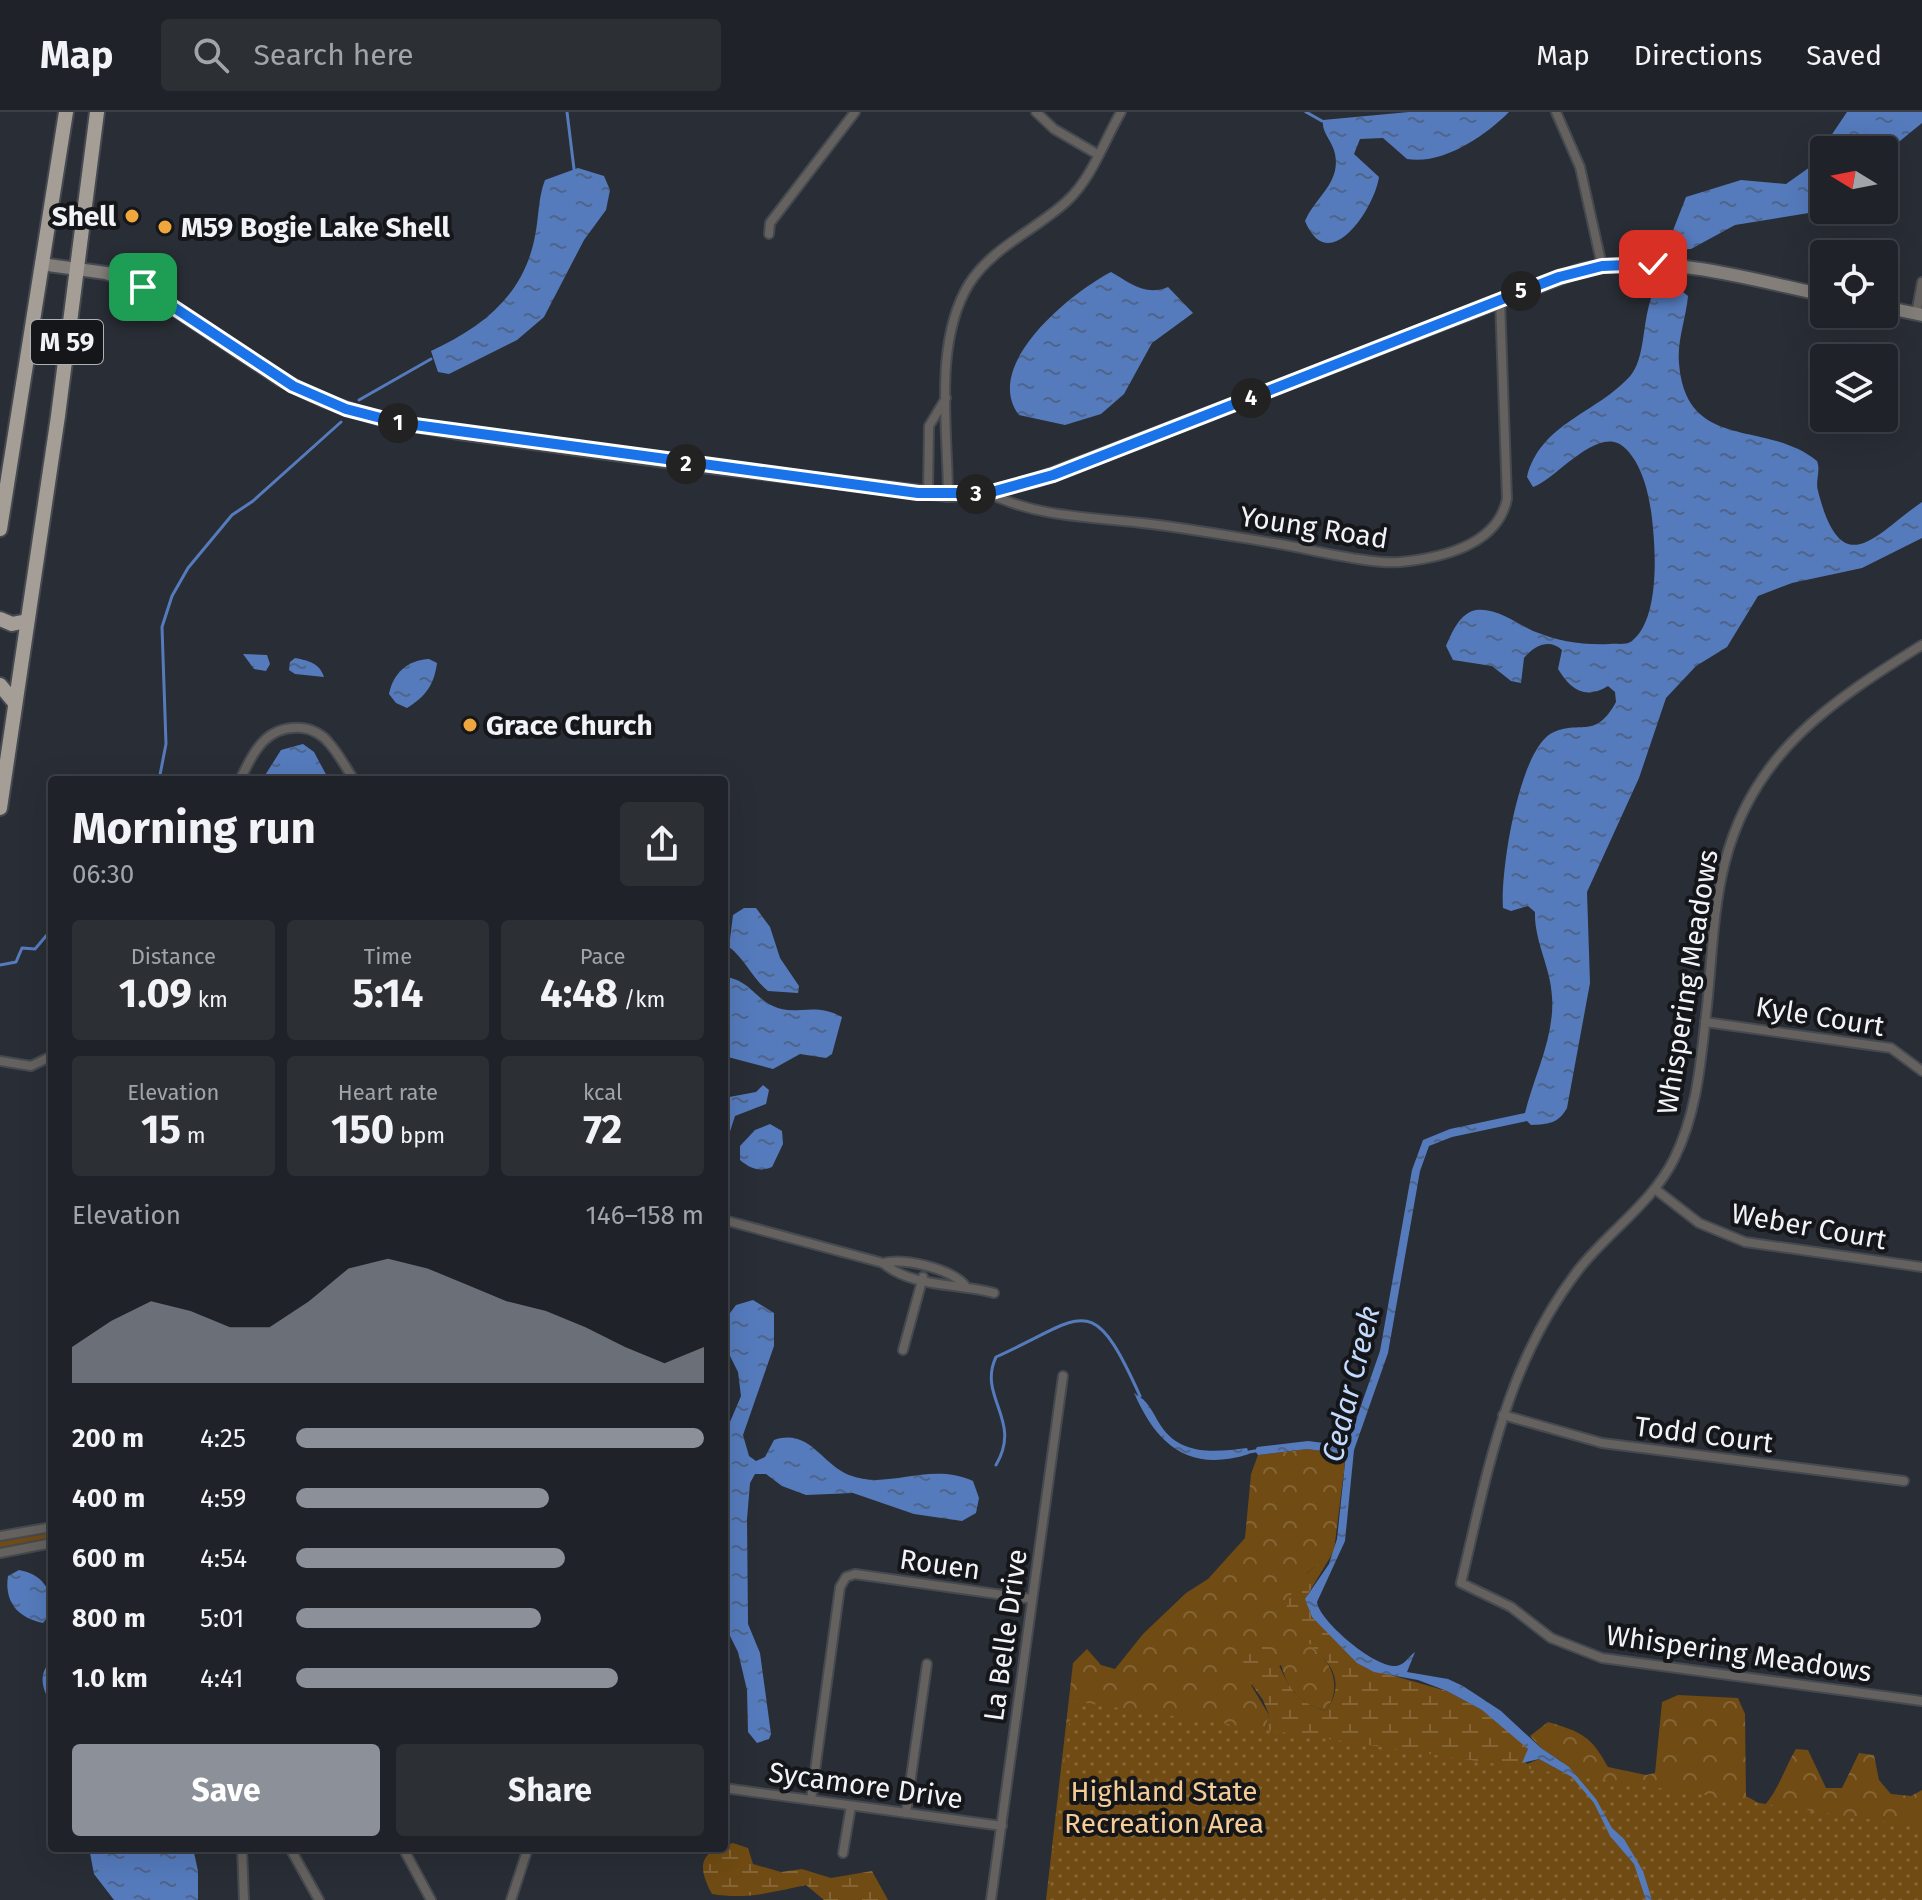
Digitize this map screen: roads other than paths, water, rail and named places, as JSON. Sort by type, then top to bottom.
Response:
[{"type":"highway","name":"M 59","points":[[0,529],[66,112]]},
{"type":"highway","name":"M 59","points":[[0,808],[97,112]]},
{"type":"highway","points":[[0,619],[12,624],[27,621]]},
{"type":"highway","points":[[0,685],[15,703]]},
{"type":"main road","points":[[41,264],[113,275],[143,287],[280,379],[325,401],[380,419],[513,441],[948,495],[988,493],[1061,472],[1570,273],[1602,266],[1667,265],[1810,292]]},
{"type":"main road","points":[[1898,310],[1919,315]]},
{"type":"street","points":[[769,234],[770,223],[855,112]]},
{"type":"street","points":[[1036,112],[1054,129],[1097,154]]},
{"type":"street","points":[[948,495],[947,398],[954,324],[969,284],[990,259],[1068,200],[1080,186],[1121,112]]},
{"type":"street","points":[[1556,112],[1580,167],[1602,266]]},
{"type":"street","points":[[1919,315],[1922,282]]},
{"type":"street","name":"Young Road","points":[[988,493],[1037,511],[1158,525],[1395,563],[1445,555],[1471,543],[1491,528],[1503,514],[1507,499],[1500,299]]},
{"type":"street","points":[[928,494],[929,426],[947,398]]},
{"type":"street","name":"Whispering Meadows","points":[[1922,645],[1828,706],[1792,738],[1763,774],[1739,819],[1724,863],[1693,1113],[1674,1161],[1655,1189],[1571,1281],[1521,1363],[1503,1415],[1461,1583],[1511,1607],[1551,1638],[1602,1658],[1922,1701]]},
{"type":"street","points":[[242,776],[252,754],[270,733],[287,727],[310,729],[327,740],[351,776]]},
{"type":"street","name":"Kyle Court","points":[[1705,1022],[1891,1048],[1922,1071]]},
{"type":"street","points":[[0,1061],[31,1066],[48,1058]]},
{"type":"street","name":"Weber Court","points":[[1655,1189],[1699,1223],[1745,1242],[1922,1267]]},
{"type":"street","points":[[728,1221],[883,1263],[892,1271],[922,1279],[953,1287],[964,1284]]},
{"type":"street","points":[[883,1263],[895,1260],[956,1276],[964,1284],[994,1293]]},
{"type":"street","points":[[903,1350],[925,1268]]},
{"type":"street","name":"La Belle Drive","points":[[991,1900],[1063,1376]]},
{"type":"street","name":"Todd Court","points":[[1503,1415],[1602,1443],[1904,1481]]},
{"type":"street","points":[[0,1536],[48,1528]]},
{"type":"street","points":[[0,1553],[48,1544]]},
{"type":"street","name":"Rouen","points":[[811,1800],[843,1579],[855,1574],[1032,1599]]},
{"type":"street","points":[[906,1813],[927,1664]]},
{"type":"street","name":"Sycamore Drive","points":[[728,1789],[1002,1826]]},
{"type":"street","points":[[843,1853],[851,1806]]},
{"type":"street","points":[[242,1852],[244,1900]]},
{"type":"street","points":[[292,1852],[319,1900]]},
{"type":"street","points":[[405,1852],[431,1900]]},
{"type":"street","points":[[511,1900],[527,1852]]},
{"type":"water","points":[[1409,112],[1509,112],[1476,139],[1435,158],[1407,159],[1383,138],[1360,139],[1354,154],[1379,177],[1376,190],[1350,232],[1326,243],[1315,237],[1305,221],[1331,182],[1336,164],[1323,120]]},
{"type":"water","points":[[1847,112],[1922,112],[1922,123],[1898,143],[1898,136],[1831,136]]},
{"type":"water","points":[[1810,167],[1810,213],[1735,225],[1691,249],[1662,251],[1686,197],[1741,180],[1786,184]]},
{"type":"water","points":[[578,168],[604,176],[610,190],[606,210],[584,240],[544,317],[517,340],[449,374],[438,372],[431,351],[484,320],[511,292],[521,275],[530,257],[545,180]]},
{"type":"water","points":[[1111,272],[1145,289],[1168,287],[1193,313],[1152,343],[1124,394],[1101,414],[1065,425],[1019,415],[1010,395],[1012,374],[1021,353],[1055,313]]},
{"type":"water","points":[[1663,276],[1688,296],[1679,363],[1685,391],[1696,410],[1712,422],[1797,448],[1817,461],[1817,487],[1827,520],[1838,537],[1849,544],[1861,544],[1875,537],[1922,502],[1922,538],[1862,568],[1792,583],[1758,596],[1727,647],[1696,666],[1666,698],[1639,778],[1587,892],[1590,983],[1567,1108],[1556,1120],[1547,1123],[1531,1125],[1527,1121],[1452,1137],[1429,1146],[1420,1171],[1388,1353],[1354,1450],[1345,1541],[1317,1602],[1327,1620],[1362,1652],[1387,1665],[1396,1666],[1415,1652],[1407,1672],[1448,1679],[1463,1686],[1501,1711],[1541,1748],[1569,1767],[1596,1799],[1612,1828],[1624,1839],[1643,1871],[1652,1900],[1646,1900],[1634,1864],[1610,1836],[1594,1803],[1572,1777],[1539,1759],[1522,1763],[1528,1749],[1482,1710],[1447,1691],[1418,1680],[1374,1672],[1357,1663],[1312,1617],[1305,1599],[1329,1564],[1337,1539],[1346,1454],[1307,1449],[1258,1455],[1255,1451],[1257,1447],[1308,1441],[1347,1446],[1380,1351],[1412,1170],[1423,1140],[1450,1129],[1525,1113],[1547,1041],[1552,997],[1535,912],[1528,906],[1511,911],[1503,908],[1505,868],[1514,812],[1531,760],[1542,742],[1554,732],[1588,727],[1601,721],[1616,702],[1615,692],[1608,686],[1592,692],[1573,687],[1558,669],[1562,650],[1552,644],[1537,647],[1524,658],[1521,683],[1511,681],[1492,666],[1453,660],[1446,646],[1461,619],[1476,610],[1498,613],[1543,635],[1580,643],[1625,644],[1631,642],[1641,630],[1654,588],[1654,541],[1646,486],[1633,457],[1616,442],[1604,442],[1579,454],[1533,487],[1527,477],[1534,459],[1557,431],[1618,388],[1631,375],[1637,366],[1650,300]]},
{"type":"water","points":[[243,654],[267,655],[270,664],[266,671],[254,669]]},
{"type":"water","points":[[295,658],[313,663],[324,677],[295,674],[289,670],[290,662]]},
{"type":"water","points":[[429,659],[437,663],[428,689],[407,708],[396,703],[389,694],[398,674],[414,662]]},
{"type":"water","points":[[303,744],[314,752],[327,776],[265,776],[281,750]]},
{"type":"water","points":[[744,908],[756,908],[770,927],[780,958],[799,986],[798,993],[768,991],[729,947],[733,915]]},
{"type":"water","points":[[728,978],[739,981],[766,1002],[781,1009],[822,1010],[842,1017],[832,1054],[826,1058],[800,1054],[773,1069],[728,1057]]},
{"type":"water","points":[[763,1085],[769,1090],[766,1104],[735,1116],[728,1138],[728,1097],[756,1092]]},
{"type":"water","points":[[770,1124],[782,1131],[783,1144],[772,1167],[759,1169],[740,1160],[740,1146],[755,1130]]},
{"type":"water","points":[[753,1300],[774,1313],[774,1346],[743,1435],[749,1456],[756,1461],[765,1457],[774,1440],[797,1439],[849,1475],[879,1480],[940,1474],[956,1476],[973,1481],[979,1498],[976,1513],[962,1521],[914,1514],[853,1493],[806,1495],[782,1486],[766,1474],[755,1474],[750,1483],[747,1519],[748,1624],[760,1653],[771,1734],[769,1739],[757,1743],[748,1732],[747,1690],[738,1652],[728,1632],[728,1427],[741,1396],[738,1372],[729,1354],[728,1316],[736,1305]]},
{"type":"water","points":[[1134,1393],[1147,1403],[1161,1426],[1178,1443],[1211,1451],[1247,1448],[1249,1454],[1209,1460],[1178,1450],[1153,1427]]},
{"type":"water","points":[[19,1570],[34,1575],[44,1584],[48,1590],[48,1617],[43,1623],[26,1617],[15,1607],[8,1594],[8,1576]]},
{"type":"water","points":[[48,1664],[48,1697],[43,1682]]},
{"type":"water","points":[[90,1852],[194,1852],[198,1871],[198,1900],[114,1900],[94,1874]]},
{"type":"waterway","points":[[567,112],[574,169]]},
{"type":"waterway","points":[[1306,112],[1322,121]]},
{"type":"waterway","points":[[359,400],[431,359]]},
{"type":"waterway","points":[[160,776],[166,744],[162,627],[172,596],[188,568],[232,515],[253,501],[341,422]]},
{"type":"waterway","points":[[0,965],[16,962],[22,948],[35,949],[48,934]]},
{"type":"waterway","points":[[996,1465],[1005,1435],[992,1384],[996,1357],[1049,1331],[1083,1321],[1096,1325],[1109,1338],[1140,1396]]},
{"type":"waterway","points":[[1249,1452],[1255,1451]]},
{"type":"place","name":"Shell","points":[[132,216]]},
{"type":"place","name":"M59 Bogie Lake Shell","points":[[165,227]]},
{"type":"place","name":"Grace Church","points":[[470,725]]},
{"type":"water label","name":"Cedar Creek","points":[[1351,1384]]},
{"type":"park label","name":"Highland State Recreation Area","points":[[1164,1807]]}]
